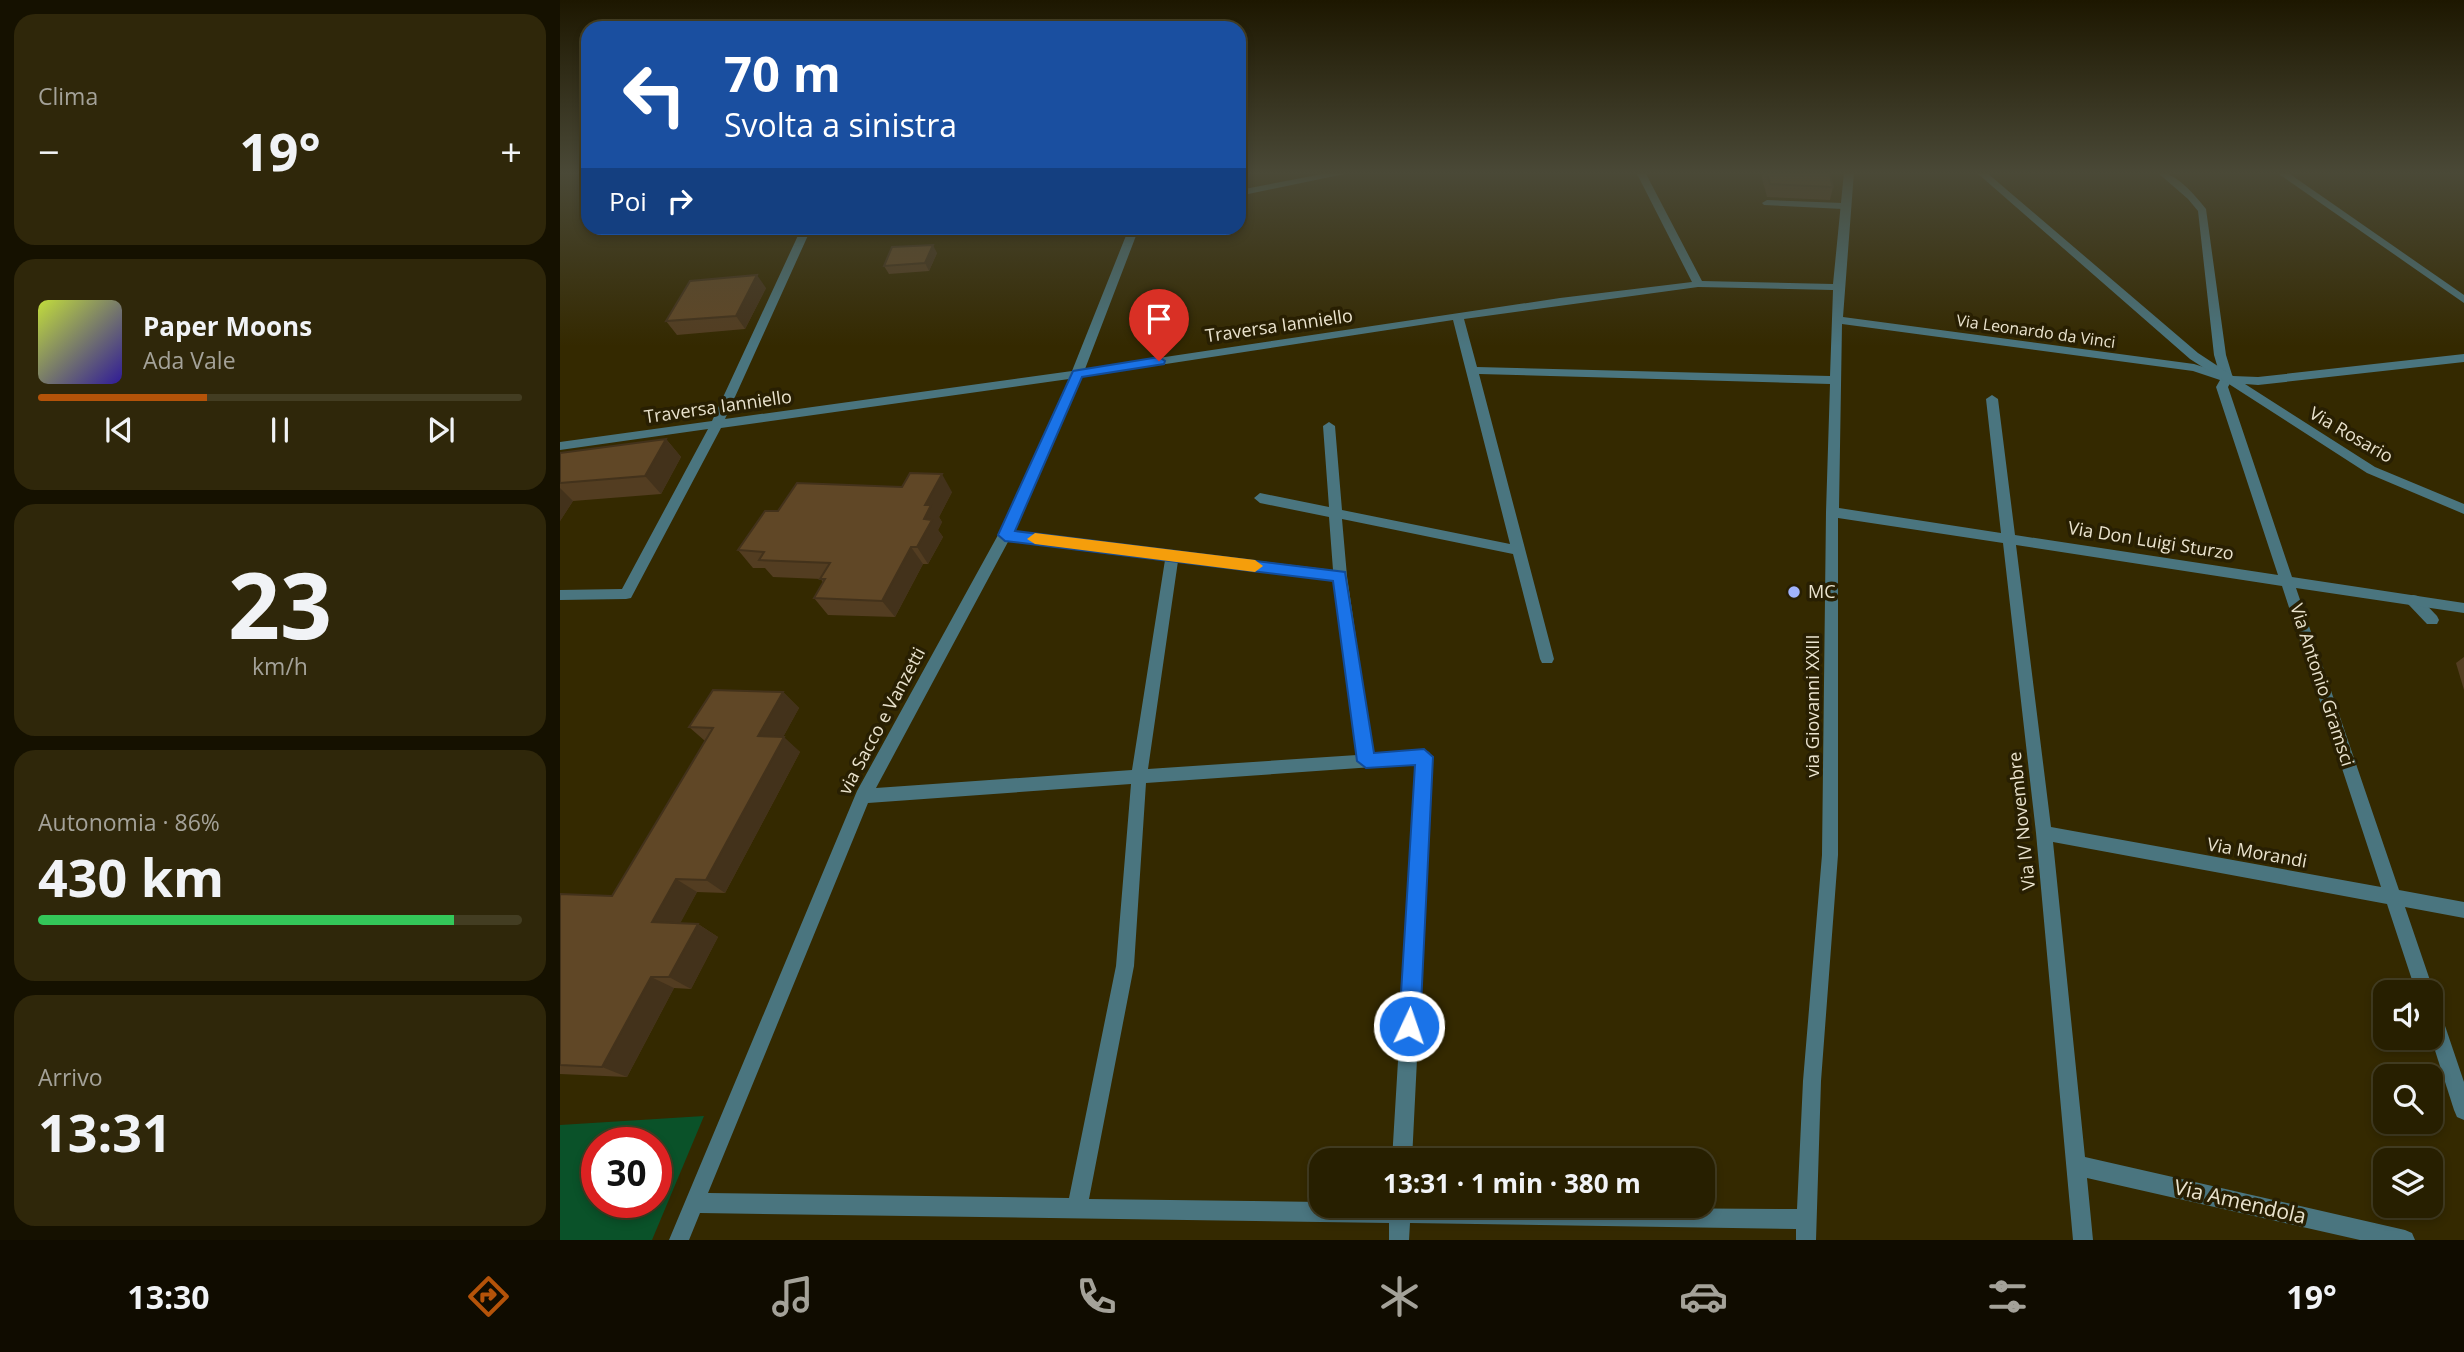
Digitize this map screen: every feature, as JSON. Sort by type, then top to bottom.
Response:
[{"type":"street","points":[[1670,230],[1698,284]]},
{"type":"street","name":"via Giovanni XXIII","points":[[1806,1240],[1812,1081],[1830,855],[1832,512],[1842,230]]},
{"type":"street","points":[[2047,230],[2194,356],[2227,379],[2258,381],[2464,358]]},
{"type":"street","points":[[2205,230],[2220,355],[2227,379]]},
{"type":"street","points":[[2363,230],[2464,300]]},
{"type":"street","points":[[560,595],[626,594],[716,425],[803,235]]},
{"type":"street","name":"via Sacco e Vanzetti","points":[[679,1240],[863,796],[1005,535],[1077,374],[1131,235]]},
{"type":"street","name":"Traversa Ianniello","points":[[560,446],[1698,284],[1838,287]]},
{"type":"street","points":[[1458,317],[1547,659]]},
{"type":"street","name":"Via Leonardo da Vinci","points":[[1838,320],[2194,368],[2227,379]]},
{"type":"street","points":[[1471,370],[1836,380]]},
{"type":"street","name":"Via Rosario","points":[[2227,379],[2371,470],[2464,509]]},
{"type":"street","name":"Via Antonio Gramsci","points":[[2227,379],[2222,387],[2421,980]]},
{"type":"street","name":"Via IV Novembre","points":[[1993,399],[2044,833],[2082,1240]]},
{"type":"street","points":[[1329,426],[1340,576],[1366,761]]},
{"type":"street","points":[[1260,498],[1518,550]]},
{"type":"street","name":"Via Don Luigi Sturzo","points":[[1832,512],[2464,608]]},
{"type":"street","points":[[1005,535],[1340,576]]},
{"type":"street","points":[[1077,1209],[1125,966],[1139,776],[1172,556]]},
{"type":"street","points":[[2413,600],[2432,620]]},
{"type":"street","points":[[863,796],[1424,757],[1403,1148]]},
{"type":"street","name":"Via Morandi","points":[[2044,833],[2464,910]]},
{"type":"street","points":[[2443,1047],[2464,1110]]},
{"type":"street","name":"Via Amendola","points":[[2075,1165],[2405,1240]]},
{"type":"street","points":[[694,1203],[1309,1210]]},
{"type":"street","points":[[1715,1217],[1807,1219]]},
{"type":"street","points":[[1399,1240],[1400,1218]]},
{"type":"green space","points":[[704,1116],[672,1192],[672,1127],[581,1127],[581,1218],[661,1218],[652,1240],[560,1240],[560,1125]]},
{"type":"building","points":[[933,245],[925,263],[884,266],[892,247]]},
{"type":"building","points":[[757,275],[736,316],[666,321],[690,281]]},
{"type":"building","points":[[666,439],[645,476],[560,483],[560,453]]},
{"type":"building","points":[[910,473],[942,474],[925,505],[931,505],[924,519],[932,520],[917,547],[911,547],[882,601],[814,598],[825,579],[820,579],[830,563],[759,560],[764,552],[738,550],[765,511],[778,511],[797,483],[902,487]]},
{"type":"building","points":[[713,690],[783,692],[758,736],[784,737],[706,880],[676,879],[652,922],[698,924],[669,977],[651,977],[602,1067],[560,1065],[560,894],[612,896],[713,728],[689,727]]},
{"type":"slow traffic","points":[[1035,539],[1255,566]]},
{"type":"place","name":"MC","points":[[1794,592]]},
{"type":"route","points":[[1159,361],[1077,374],[1005,535],[1340,576],[1366,761],[1424,757],[1409,1026]]}]
